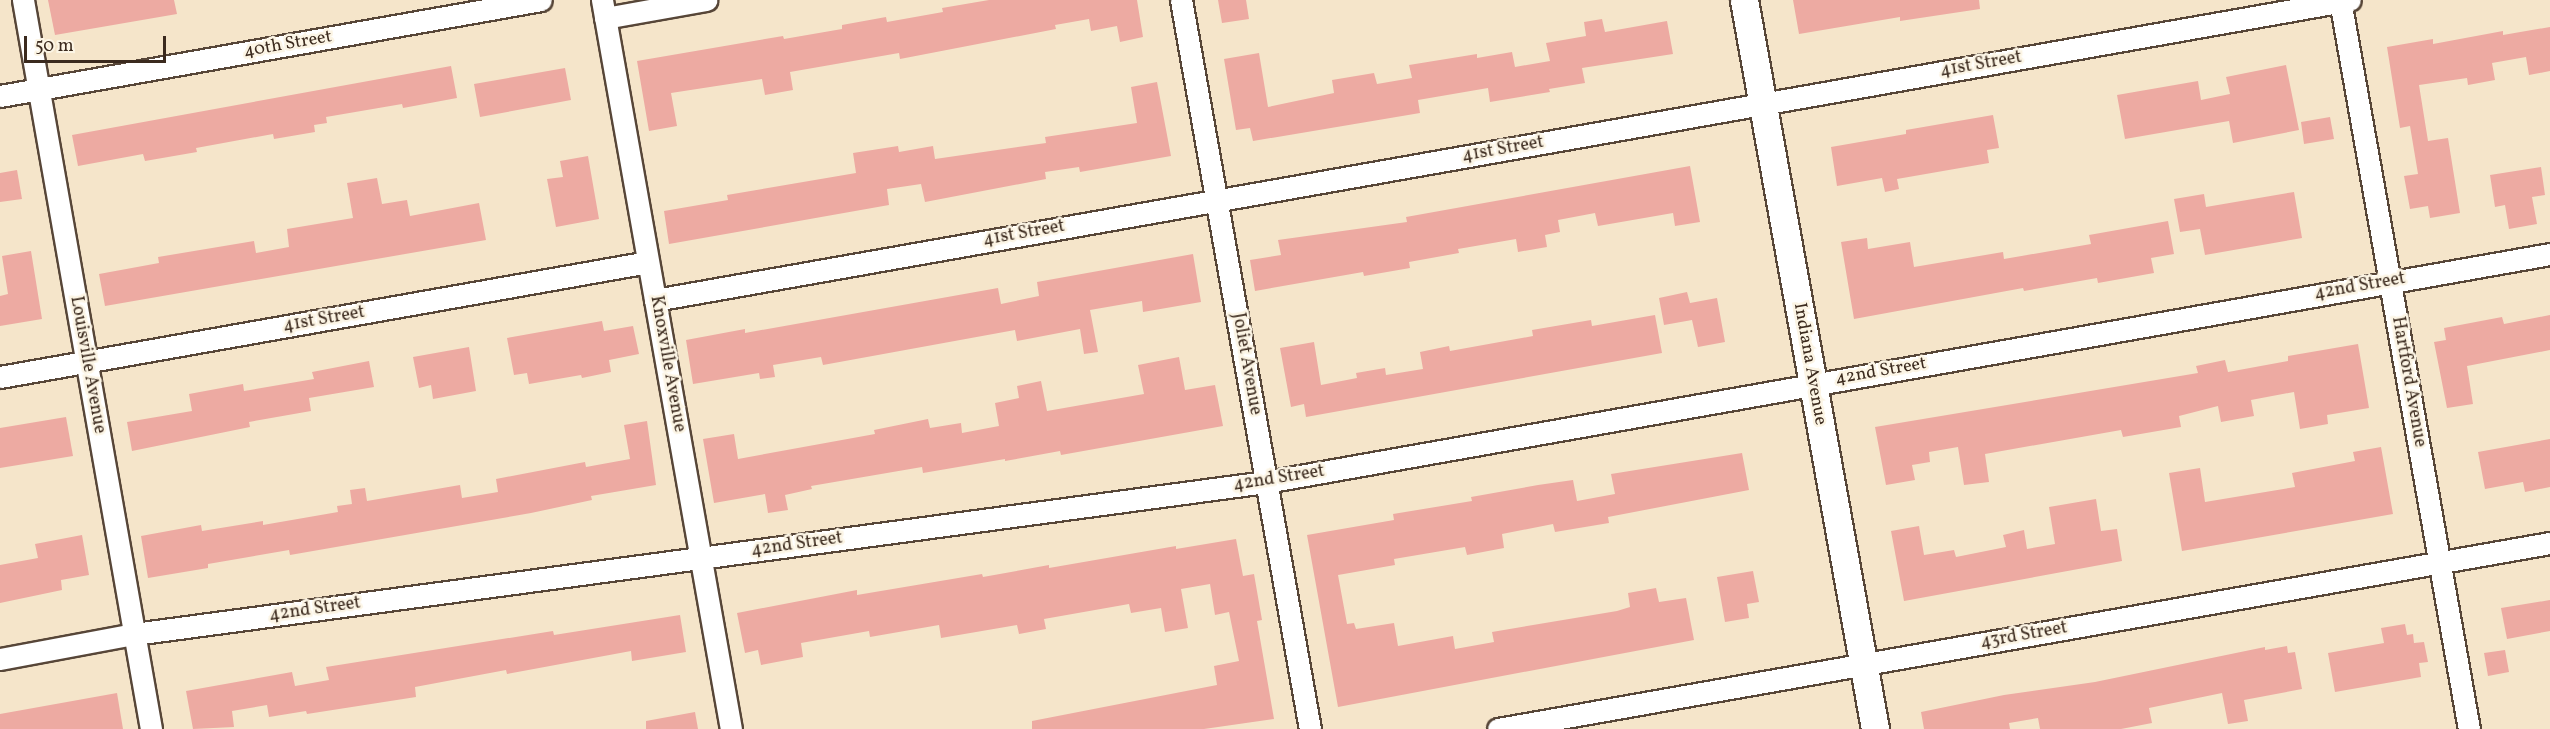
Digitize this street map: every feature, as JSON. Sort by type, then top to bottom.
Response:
[{"type":"main road","name":"Indiana Avenue","points":[[1744,0],[1875,729]]},
{"type":"street","name":"Louisville Avenue","points":[[23,0],[151,729]]},
{"type":"street","name":"40th Street","points":[[0,96],[541,0]]},
{"type":"street","points":[[604,9],[706,0]]},
{"type":"street","name":"Joliet Avenue","points":[[1181,0],[1310,729]]},
{"type":"street","name":"41st Street","points":[[655,300],[2344,1]]},
{"type":"street","name":"Hartford Avenue","points":[[2344,1],[2390,282],[2469,729]]},
{"type":"street","name":"Knoxville Avenue","points":[[604,9],[731,729]]},
{"type":"street","name":"42nd Street","points":[[0,659],[134,634],[1266,482],[2550,254]]},
{"type":"street","name":"41st Street","points":[[0,378],[648,262]]},
{"type":"street","name":"43rd Street","points":[[1498,729],[2550,543]]},
{"type":"building","points":[[48,0],[174,0],[177,14],[55,35]]},
{"type":"building","points":[[989,0],[1137,0],[1143,37],[1120,42],[1117,26],[1091,31],[1089,19],[1055,25],[1056,29],[900,59],[899,53],[790,72],[793,90],[765,95],[762,79],[671,93],[677,126],[649,131],[637,61],[783,36],[784,39],[842,29],[842,25],[886,17],[887,22],[943,12],[942,8]]},
{"type":"building","points":[[1218,0],[1246,0],[1249,19],[1222,23]]},
{"type":"building","points":[[1793,0],[1979,0],[1980,9],[1900,21],[1900,17],[1799,34]]},
{"type":"building","points":[[1602,19],[1605,32],[1667,21],[1673,54],[1582,68],[1585,83],[1549,89],[1550,92],[1490,102],[1488,88],[1418,100],[1420,113],[1253,141],[1250,128],[1236,130],[1224,59],[1259,53],[1268,107],[1334,93],[1332,80],[1374,73],[1377,84],[1412,78],[1409,65],[1477,54],[1477,58],[1512,52],[1515,67],[1550,61],[1546,43],[1586,36],[1584,22]]},
{"type":"building","points":[[2550,27],[2550,71],[2529,75],[2526,57],[2492,63],[2495,80],[2468,85],[2467,78],[2419,85],[2428,141],[2448,138],[2460,213],[2430,218],[2428,206],[2410,209],[2404,176],[2418,174],[2410,126],[2400,128],[2387,47],[2433,39],[2433,44],[2503,31],[2503,35]]},
{"type":"building","points":[[2286,65],[2299,130],[2233,143],[2229,121],[2125,139],[2117,95],[2198,81],[2201,100],[2230,94],[2226,77]]},
{"type":"building","points":[[451,66],[457,98],[403,108],[402,104],[326,117],[327,123],[314,125],[315,132],[274,139],[273,134],[196,148],[197,152],[145,161],[143,154],[78,166],[72,135]]},
{"type":"building","points":[[565,68],[571,100],[480,117],[474,84]]},
{"type":"building","points":[[1157,82],[1171,156],[1080,172],[1079,167],[1045,172],[1046,179],[925,202],[921,184],[887,189],[889,205],[669,244],[664,211],[728,200],[727,195],[856,173],[853,153],[898,146],[899,152],[933,146],[935,159],[1046,143],[1045,137],[1137,123],[1131,87]]},
{"type":"building","points":[[1993,115],[1999,148],[1987,150],[1989,163],[1897,179],[1899,189],[1885,192],[1882,178],[1837,186],[1831,147],[1906,134],[1906,130]]},
{"type":"building","points":[[2330,117],[2334,139],[2304,144],[2301,122]]},
{"type":"building","points":[[588,156],[599,219],[556,227],[547,179],[563,177],[560,161]]},
{"type":"building","points":[[1690,166],[1700,222],[1675,226],[1673,213],[1598,226],[1595,213],[1558,220],[1560,232],[1545,235],[1547,247],[1518,252],[1516,239],[1458,249],[1459,253],[1409,262],[1410,268],[1364,276],[1363,272],[1255,291],[1250,260],[1281,255],[1278,240],[1407,222],[1406,217]]},
{"type":"building","points":[[2541,167],[2545,195],[2532,197],[2537,224],[2509,229],[2505,205],[2495,207],[2490,175]]},
{"type":"building","points":[[17,170],[22,199],[0,202],[0,173]]},
{"type":"building","points":[[377,178],[382,204],[407,200],[410,216],[479,203],[486,240],[105,306],[99,274],[159,263],[158,257],[254,241],[256,253],[289,247],[287,229],[353,218],[347,183]]},
{"type":"building","points":[[2294,192],[2302,238],[2205,255],[2200,229],[2180,232],[2174,199],[2204,194],[2206,207]]},
{"type":"building","points":[[2168,221],[2174,254],[2151,258],[2154,273],[2098,283],[2097,278],[2024,291],[2023,288],[1854,319],[1841,242],[1867,238],[1868,249],[1910,242],[1914,267],[2003,252],[2004,259],[2091,244],[2089,235]]},
{"type":"building","points":[[31,251],[42,319],[0,326],[0,296],[8,294],[2,256]]},
{"type":"building","points":[[1193,254],[1201,302],[1143,312],[1142,301],[1090,310],[1098,352],[1084,354],[1080,329],[1017,341],[1015,330],[823,365],[821,357],[773,365],[775,377],[760,379],[759,373],[693,384],[686,340],[745,329],[745,333],[998,288],[1001,304],[1039,296],[1037,282]]},
{"type":"building","points":[[1687,292],[1690,303],[1717,298],[1725,342],[1698,347],[1692,320],[1664,325],[1659,298]]},
{"type":"building","points":[[1655,315],[1662,353],[1306,417],[1304,404],[1291,407],[1280,348],[1314,342],[1321,385],[1357,378],[1356,373],[1385,368],[1386,375],[1423,369],[1420,352],[1449,346],[1450,351],[1533,336],[1532,330],[1591,320],[1592,326]]},
{"type":"building","points":[[2550,315],[2550,350],[2467,366],[2473,404],[2447,408],[2434,342],[2446,340],[2444,328],[2502,317],[2504,324]]},
{"type":"building","points":[[602,321],[604,331],[633,326],[639,354],[609,360],[611,372],[582,378],[581,375],[529,384],[527,373],[514,375],[507,338]]},
{"type":"building","points":[[2358,344],[2369,408],[2327,415],[2328,424],[2300,429],[2294,392],[2251,400],[2254,416],[2221,422],[2218,406],[2179,416],[2181,427],[2123,437],[2121,430],[1985,454],[1989,482],[1964,485],[1958,447],[1929,452],[1930,462],[1912,465],[1915,480],[1886,485],[1875,427],[2198,373],[2196,366],[2225,360],[2228,372],[2288,361],[2288,356]]},
{"type":"building","points":[[469,347],[476,391],[433,399],[431,385],[419,388],[413,357]]},
{"type":"building","points":[[1179,357],[1185,390],[1215,385],[1223,426],[1061,455],[1060,451],[923,473],[922,467],[811,486],[812,489],[785,495],[788,510],[768,513],[765,494],[714,503],[703,439],[734,434],[738,459],[875,434],[874,430],[928,419],[930,428],[961,423],[962,433],[999,426],[995,403],[1019,398],[1017,386],[1041,381],[1047,411],[1144,394],[1138,365]]},
{"type":"building","points":[[369,361],[374,387],[309,398],[311,411],[249,422],[250,427],[132,451],[127,422],[192,411],[189,394],[243,384],[244,391],[314,379],[312,372]]},
{"type":"building","points":[[66,417],[73,456],[0,468],[0,428]]},
{"type":"building","points":[[647,421],[656,485],[591,496],[592,500],[531,513],[290,555],[289,550],[208,564],[208,568],[148,578],[141,536],[201,525],[202,531],[263,521],[263,525],[338,512],[337,506],[352,504],[350,490],[365,488],[367,501],[460,485],[462,498],[498,492],[496,479],[585,462],[586,467],[630,459],[624,425]]},
{"type":"building","points":[[2550,439],[2550,487],[2525,492],[2523,482],[2485,489],[2478,452]]},
{"type":"building","points":[[2381,447],[2393,514],[2182,551],[2169,473],[2200,468],[2205,502],[2295,487],[2292,473],[2355,461],[2353,452]]},
{"type":"building","points":[[1742,453],[1749,490],[1608,517],[1609,523],[1555,532],[1553,524],[1502,534],[1504,548],[1467,555],[1465,547],[1394,559],[1395,565],[1338,575],[1347,624],[1354,623],[1356,629],[1394,623],[1398,646],[1453,636],[1455,649],[1494,642],[1492,632],[1617,611],[1630,607],[1628,593],[1656,588],[1659,602],[1686,598],[1694,640],[1338,707],[1307,535],[1394,520],[1393,514],[1472,501],[1471,497],[1573,480],[1577,501],[1615,494],[1611,474]]},
{"type":"building","points":[[2096,499],[2101,531],[2117,529],[2122,561],[1904,601],[1891,531],[1919,526],[1924,555],[1954,550],[1956,557],[2006,547],[2003,535],[2024,530],[2027,549],[2055,544],[2049,507]]},
{"type":"building","points":[[82,535],[89,575],[61,580],[62,590],[0,603],[0,565],[38,558],[35,544]]},
{"type":"building","points":[[1236,539],[1243,576],[1254,574],[1262,620],[1257,621],[1274,719],[1204,729],[1032,729],[1032,721],[1217,685],[1214,666],[1239,661],[1229,612],[1215,615],[1210,584],[1181,589],[1188,628],[1165,632],[1161,608],[1131,613],[1129,604],[1044,619],[1046,629],[1019,634],[1017,625],[941,638],[939,625],[870,637],[869,631],[801,643],[803,657],[761,665],[758,650],[745,653],[737,613],[857,590],[857,595],[982,574],[983,577],[1049,565],[1049,568],[1176,546],[1176,549]]},
{"type":"building","points":[[1753,571],[1759,602],[1747,604],[1749,618],[1725,622],[1717,577]]},
{"type":"building","points":[[2550,600],[2550,631],[2507,639],[2501,608]]},
{"type":"building","points":[[680,615],[686,652],[632,661],[631,651],[507,674],[506,670],[415,687],[416,697],[307,714],[306,711],[269,717],[267,705],[232,711],[234,727],[193,729],[186,691],[292,672],[295,686],[329,680],[326,667],[553,631],[554,635]]},
{"type":"building","points":[[2405,624],[2407,635],[2413,634],[2414,643],[2424,642],[2428,662],[2419,663],[2421,677],[2335,692],[2328,653],[2384,643],[2381,628]]},
{"type":"building","points":[[2287,646],[2288,653],[2295,652],[2302,689],[2244,700],[2248,721],[2228,724],[2222,693],[2149,708],[2152,723],[2121,729],[2040,729],[2038,718],[2009,723],[2010,729],[1924,729],[1921,712],[2004,695],[2095,682],[2265,647],[2265,650]]},
{"type":"building","points":[[2505,650],[2509,672],[2488,676],[2484,653]]},
{"type":"building","points":[[117,693],[123,729],[0,729],[0,714]]},
{"type":"building","points":[[695,712],[698,729],[646,729],[646,721]]}]
